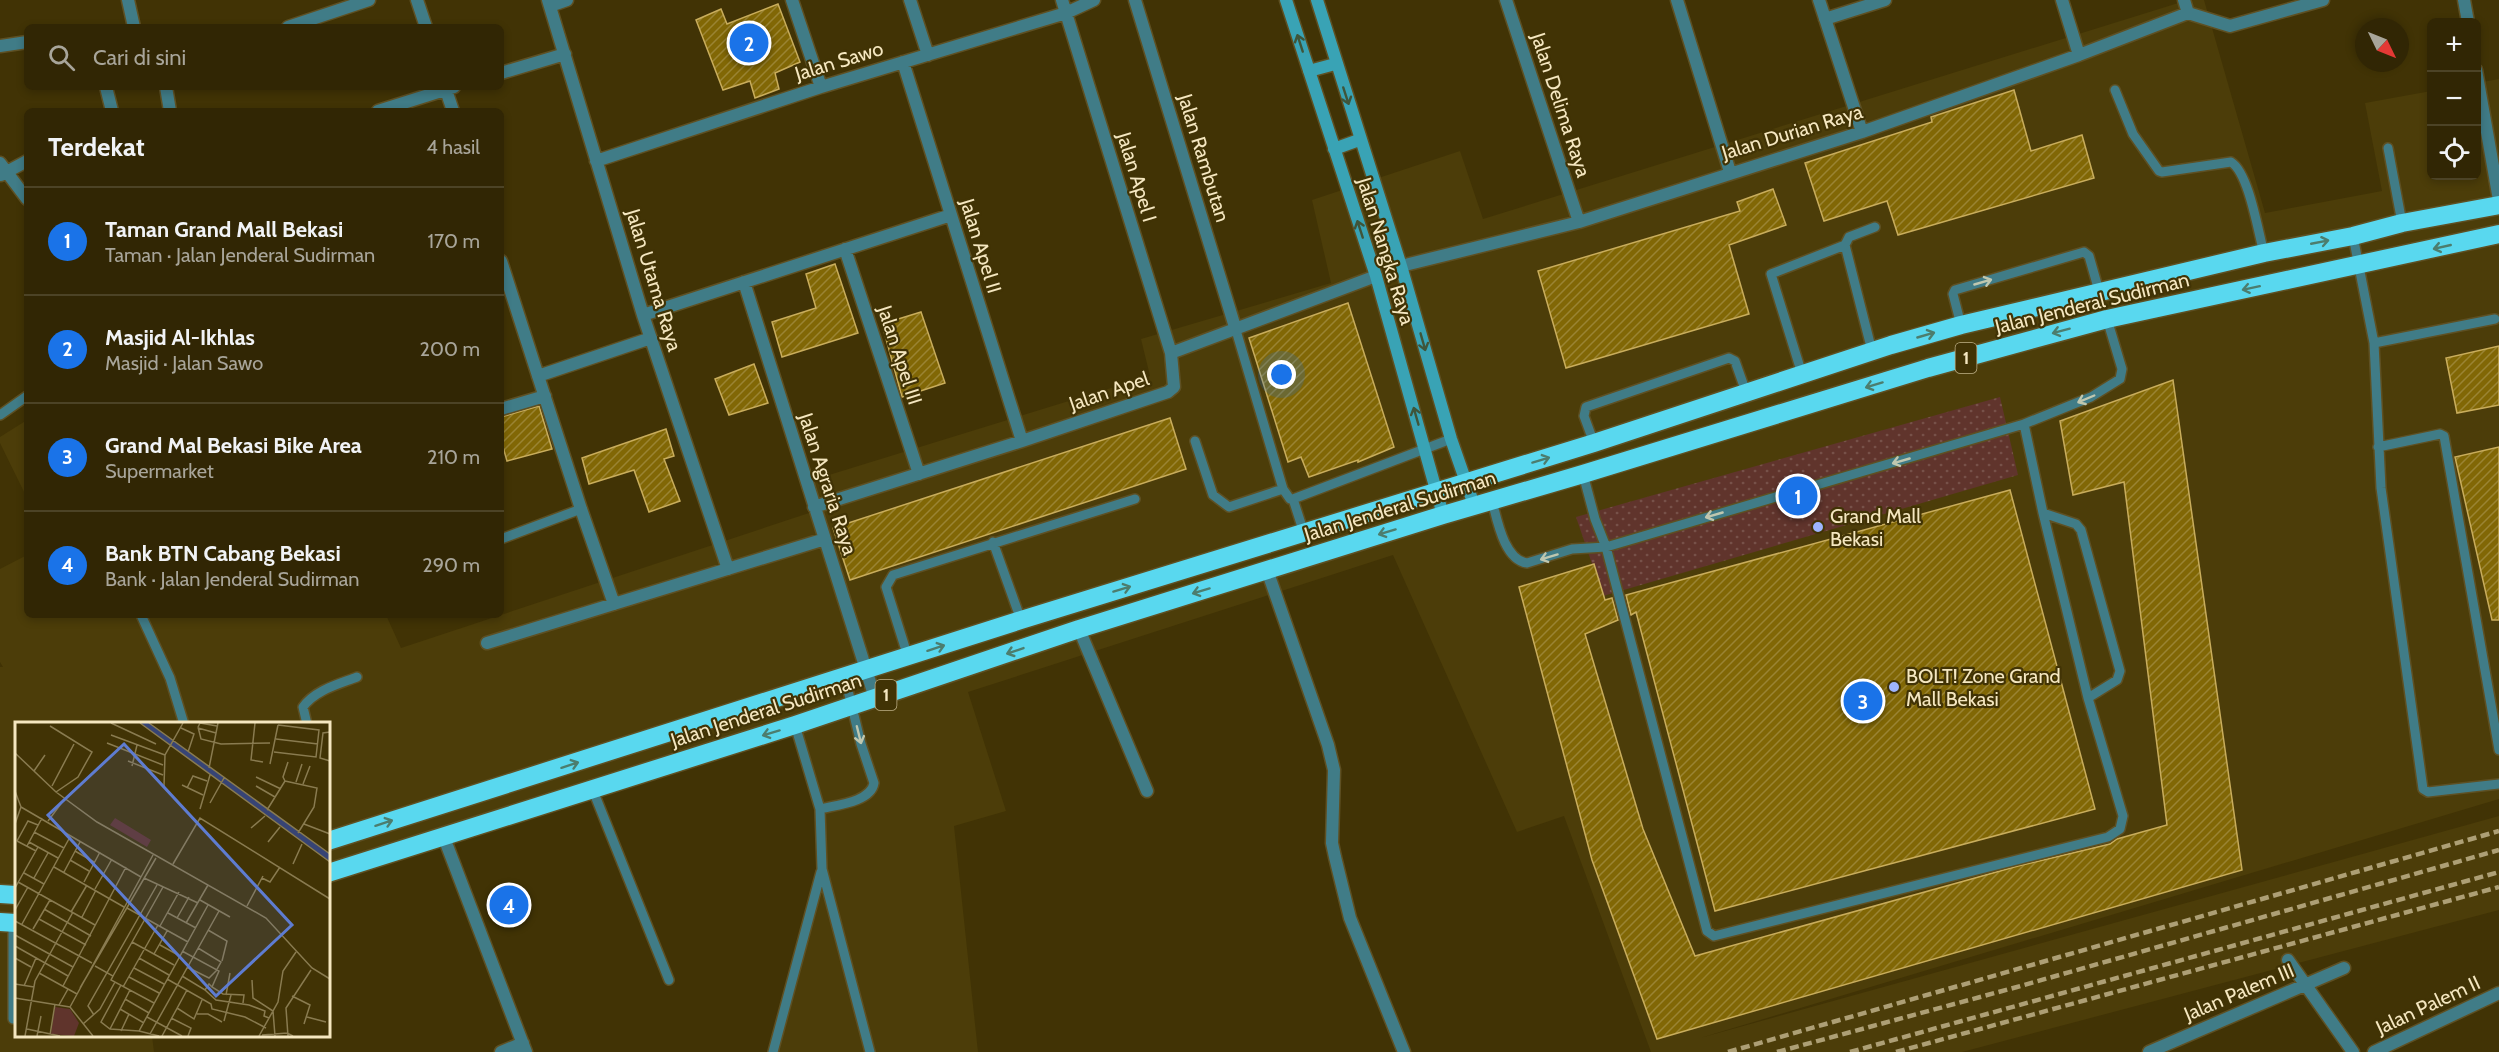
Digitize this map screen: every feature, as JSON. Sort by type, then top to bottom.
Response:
[{"type":"highway","name":"Jalan Jenderal Sudirman","points":[[330,836],[845,678],[1021,620],[1467,483],[1872,351],[1961,325],[2264,253],[2499,205]]},
{"type":"highway","name":"Jalan Jenderal Sudirman","points":[[330,872],[795,725],[1079,629],[1443,515],[1928,368],[2107,319],[2360,266],[2499,234]]},
{"type":"highway","points":[[2099,291],[2107,319]]},
{"type":"street","points":[[128,0],[133,24]]},
{"type":"street","points":[[297,24],[369,0]]},
{"type":"street","points":[[417,0],[425,24]]},
{"type":"street","points":[[549,3],[567,0]]},
{"type":"street","points":[[792,0],[820,87]]},
{"type":"street","points":[[910,0],[928,55]]},
{"type":"street","name":"Jalan Apel I","points":[[1062,0],[1171,353]]},
{"type":"street","name":"Jalan Sawo","points":[[597,161],[820,87],[1066,13],[1094,0]]},
{"type":"street","name":"Jalan Rambutan","points":[[1135,0],[1234,327]]},
{"type":"street","name":"Jalan Nangka Raya","points":[[1286,0],[1376,276],[1443,515]]},
{"type":"street","name":"Jalan Nangka Raya","points":[[1317,0],[1335,64],[1401,266],[1452,439],[1467,483],[1483,503]]},
{"type":"street","name":"Jalan Delima Raya","points":[[1506,0],[1579,222]]},
{"type":"street","points":[[1677,0],[1730,172]]},
{"type":"street","points":[[1819,0],[1862,132]]},
{"type":"street","points":[[1825,19],[1885,0]]},
{"type":"street","points":[[2062,0],[2079,55]]},
{"type":"street","points":[[2184,0],[2188,13],[2230,26],[2323,0]]},
{"type":"street","points":[[2464,0],[2467,18]]},
{"type":"street","name":"Jalan Utama Raya","points":[[549,3],[643,315],[728,569]]},
{"type":"street","name":"Jalan Durian Raya","points":[[1401,266],[1579,222],[1730,172],[1862,132],[2079,55],[2188,13]]},
{"type":"street","points":[[0,46],[24,42]]},
{"type":"street","points":[[504,72],[565,54]]},
{"type":"street","name":"Jalan Apel II","points":[[903,62],[1022,441]]},
{"type":"street","points":[[1309,71],[1335,64]]},
{"type":"street","points":[[2476,72],[2499,200]]},
{"type":"street","points":[[107,90],[111,108]]},
{"type":"street","points":[[166,90],[170,108]]},
{"type":"street","points":[[387,108],[442,90]]},
{"type":"street","points":[[448,90],[452,108]]},
{"type":"street","points":[[1334,149],[1359,140]]},
{"type":"street","points":[[24,162],[2,170],[24,196]]},
{"type":"street","points":[[643,315],[951,215]]},
{"type":"street","name":"Jalan Apel III","points":[[845,249],[919,474]]},
{"type":"street","points":[[504,270],[580,509],[614,604]]},
{"type":"street","points":[[1171,353],[1234,327],[1376,276]]},
{"type":"street","name":"Jalan Agraria Raya","points":[[744,282],[875,698]]},
{"type":"street","points":[[538,376],[651,338]]},
{"type":"street","name":"Jalan Apel","points":[[814,507],[1022,441],[1172,390],[1175,381],[1171,353]]},
{"type":"street","points":[[504,408],[545,396]]},
{"type":"street","points":[[486,643],[825,539]]},
{"type":"street","points":[[1267,570],[1328,745],[1334,770],[1332,843],[1350,918],[1404,1052]]},
{"type":"street","points":[[1079,629],[1147,791]]},
{"type":"street","points":[[443,836],[525,1047],[501,1052]]},
{"type":"street","points":[[2288,960],[2353,1052]]},
{"type":"street","name":"Jalan Palem III","points":[[2149,1052],[2344,968]]},
{"type":"street","name":"Jalan Palem II","points":[[2374,1052],[2499,993]]},
{"type":"lane","points":[[2115,90],[2133,134],[2159,171],[2230,162],[2236,165],[2243,178],[2264,253]]},
{"type":"lane","points":[[2388,148],[2402,223]]},
{"type":"lane","points":[[1872,351],[1845,245],[1849,237],[1875,227]]},
{"type":"lane","points":[[2353,236],[2374,343],[2381,488],[2423,789],[2428,792],[2499,784]]},
{"type":"lane","points":[[1802,374],[1771,274],[1845,245]]},
{"type":"lane","points":[[1961,325],[1953,294],[1955,291],[2084,252],[2089,256],[2099,291]]},
{"type":"lane","points":[[1483,503],[1501,537],[1516,558],[1527,563],[1572,549],[1606,547],[2024,424],[2091,397],[2120,379],[2122,369],[2107,319]]},
{"type":"lane","points":[[2374,343],[2494,319]]},
{"type":"lane","points":[[1234,327],[1283,489],[1286,495],[1293,499],[1304,533]]},
{"type":"lane","points":[[1593,443],[1584,417],[1586,407],[1707,366],[1733,358],[1746,392]]},
{"type":"lane","points":[[0,415],[24,398]]},
{"type":"lane","points":[[1583,474],[1595,519],[1606,547],[1707,931],[1714,936],[2108,837],[2120,829],[2124,816],[2088,698],[2024,424]]},
{"type":"lane","points":[[2378,447],[2440,434],[2444,436],[2499,750]]},
{"type":"lane","points":[[1293,499],[1452,439]]},
{"type":"lane","points":[[1195,441],[1213,495],[1230,507],[1283,489]]},
{"type":"lane","points":[[908,657],[886,586],[893,575],[1135,499]]},
{"type":"lane","points":[[504,538],[580,509]]},
{"type":"lane","points":[[2043,513],[2076,524],[2081,530],[2120,671],[2116,680],[2088,698]]},
{"type":"lane","points":[[993,542],[1021,620]]},
{"type":"lane","points":[[142,618],[170,678],[184,722]]},
{"type":"lane","points":[[307,722],[303,708],[308,700],[357,677]]},
{"type":"lane","points":[[820,809],[865,797],[873,789],[874,783],[845,678]]},
{"type":"lane","points":[[795,725],[820,809],[822,869],[870,1052]]},
{"type":"lane","points":[[592,788],[669,980]]},
{"type":"lane","points":[[773,1052],[822,869]]},
{"type":"lane","points":[[10,923],[15,981],[13,1019]]},
{"type":"shaded area","points":[[2188,0],[2204,0],[2265,213],[2382,191],[2365,103],[2427,92],[2427,180],[2481,180],[2481,82],[2499,79],[2499,799],[1700,1038],[2499,816],[2499,910],[1962,1052],[1651,1052],[1564,816],[1517,832],[1393,555],[968,692],[1006,811],[954,826],[978,1052],[773,1052],[822,869],[820,809],[795,725],[330,873],[330,722],[15,722],[15,1037],[152,1037],[154,1052],[0,1052],[0,667],[3,667],[0,662],[0,569],[24,557],[24,618],[387,618],[401,648],[492,618],[504,618],[504,614],[809,513],[803,483],[1150,376],[1141,339],[1331,283],[1312,200],[1460,151],[1483,219]]},
{"type":"shaded area","points":[[2000,397],[2018,475],[1603,596],[1576,517]]},
{"type":"shaded area","points":[[24,422],[24,492],[0,443],[0,437]]},
{"type":"building","points":[[778,4],[800,62],[775,73],[779,89],[755,98],[750,81],[723,90],[696,20],[721,9],[727,24]]},
{"type":"building","points":[[2014,90],[2031,151],[2082,135],[2094,178],[1898,235],[1887,201],[1824,221],[1805,163],[1932,122],[1931,117]]},
{"type":"building","points":[[1773,189],[1786,225],[1729,245],[1749,314],[1566,368],[1538,271],[1740,211],[1737,202]]},
{"type":"building","points":[[835,264],[858,333],[782,357],[772,322],[816,308],[806,274]]},
{"type":"building","points":[[1348,303],[1394,447],[1358,462],[1358,460],[1309,477],[1301,457],[1288,462],[1249,338]]},
{"type":"building","points":[[921,312],[945,383],[902,397],[882,324]]},
{"type":"building","points":[[2499,346],[2499,405],[2457,413],[2446,358]]},
{"type":"building","points":[[754,364],[768,403],[729,415],[715,379]]},
{"type":"building","points":[[2173,380],[2242,870],[1657,1039],[1592,860],[1519,587],[1594,564],[1605,600],[1612,598],[1618,620],[1585,634],[1643,829],[1695,956],[2018,866],[2110,844],[2117,839],[2167,825],[2124,482],[2073,495],[2060,421]]},
{"type":"building","points":[[539,406],[552,449],[507,461],[504,450],[504,416]]},
{"type":"building","points":[[1170,418],[1186,469],[850,580],[833,528]]},
{"type":"building","points":[[666,429],[674,456],[664,459],[680,501],[649,512],[634,470],[589,484],[582,458]]},
{"type":"building","points":[[2499,447],[2499,620],[2492,620],[2455,457]]},
{"type":"building","points":[[2010,490],[2095,809],[1715,911],[1636,612],[1631,615],[1626,595]]},
{"type":"railway","points":[[1728,1052],[2499,831]]},
{"type":"railway","points":[[1777,1052],[2017,987],[2499,850]]},
{"type":"railway","points":[[1850,1052],[2499,872]]},
{"type":"railway","points":[[1896,1052],[2499,887]]},
{"type":"place","name":"Masjid Al-Ikhlas","points":[[749,43]]},
{"type":"place","name":"Taman Grand Mall Bekasi","points":[[1798,496]]},
{"type":"place","name":"Grand Mall Bekasi","points":[[1818,527]]},
{"type":"place","name":"BOLT! Zone Grand Mall Bekasi","points":[[1894,687]]},
{"type":"place","name":"Grand Mal Bekasi Bike Area","points":[[1863,701]]},
{"type":"place","name":"Bank BTN Cabang Bekasi","points":[[509,905]]}]
